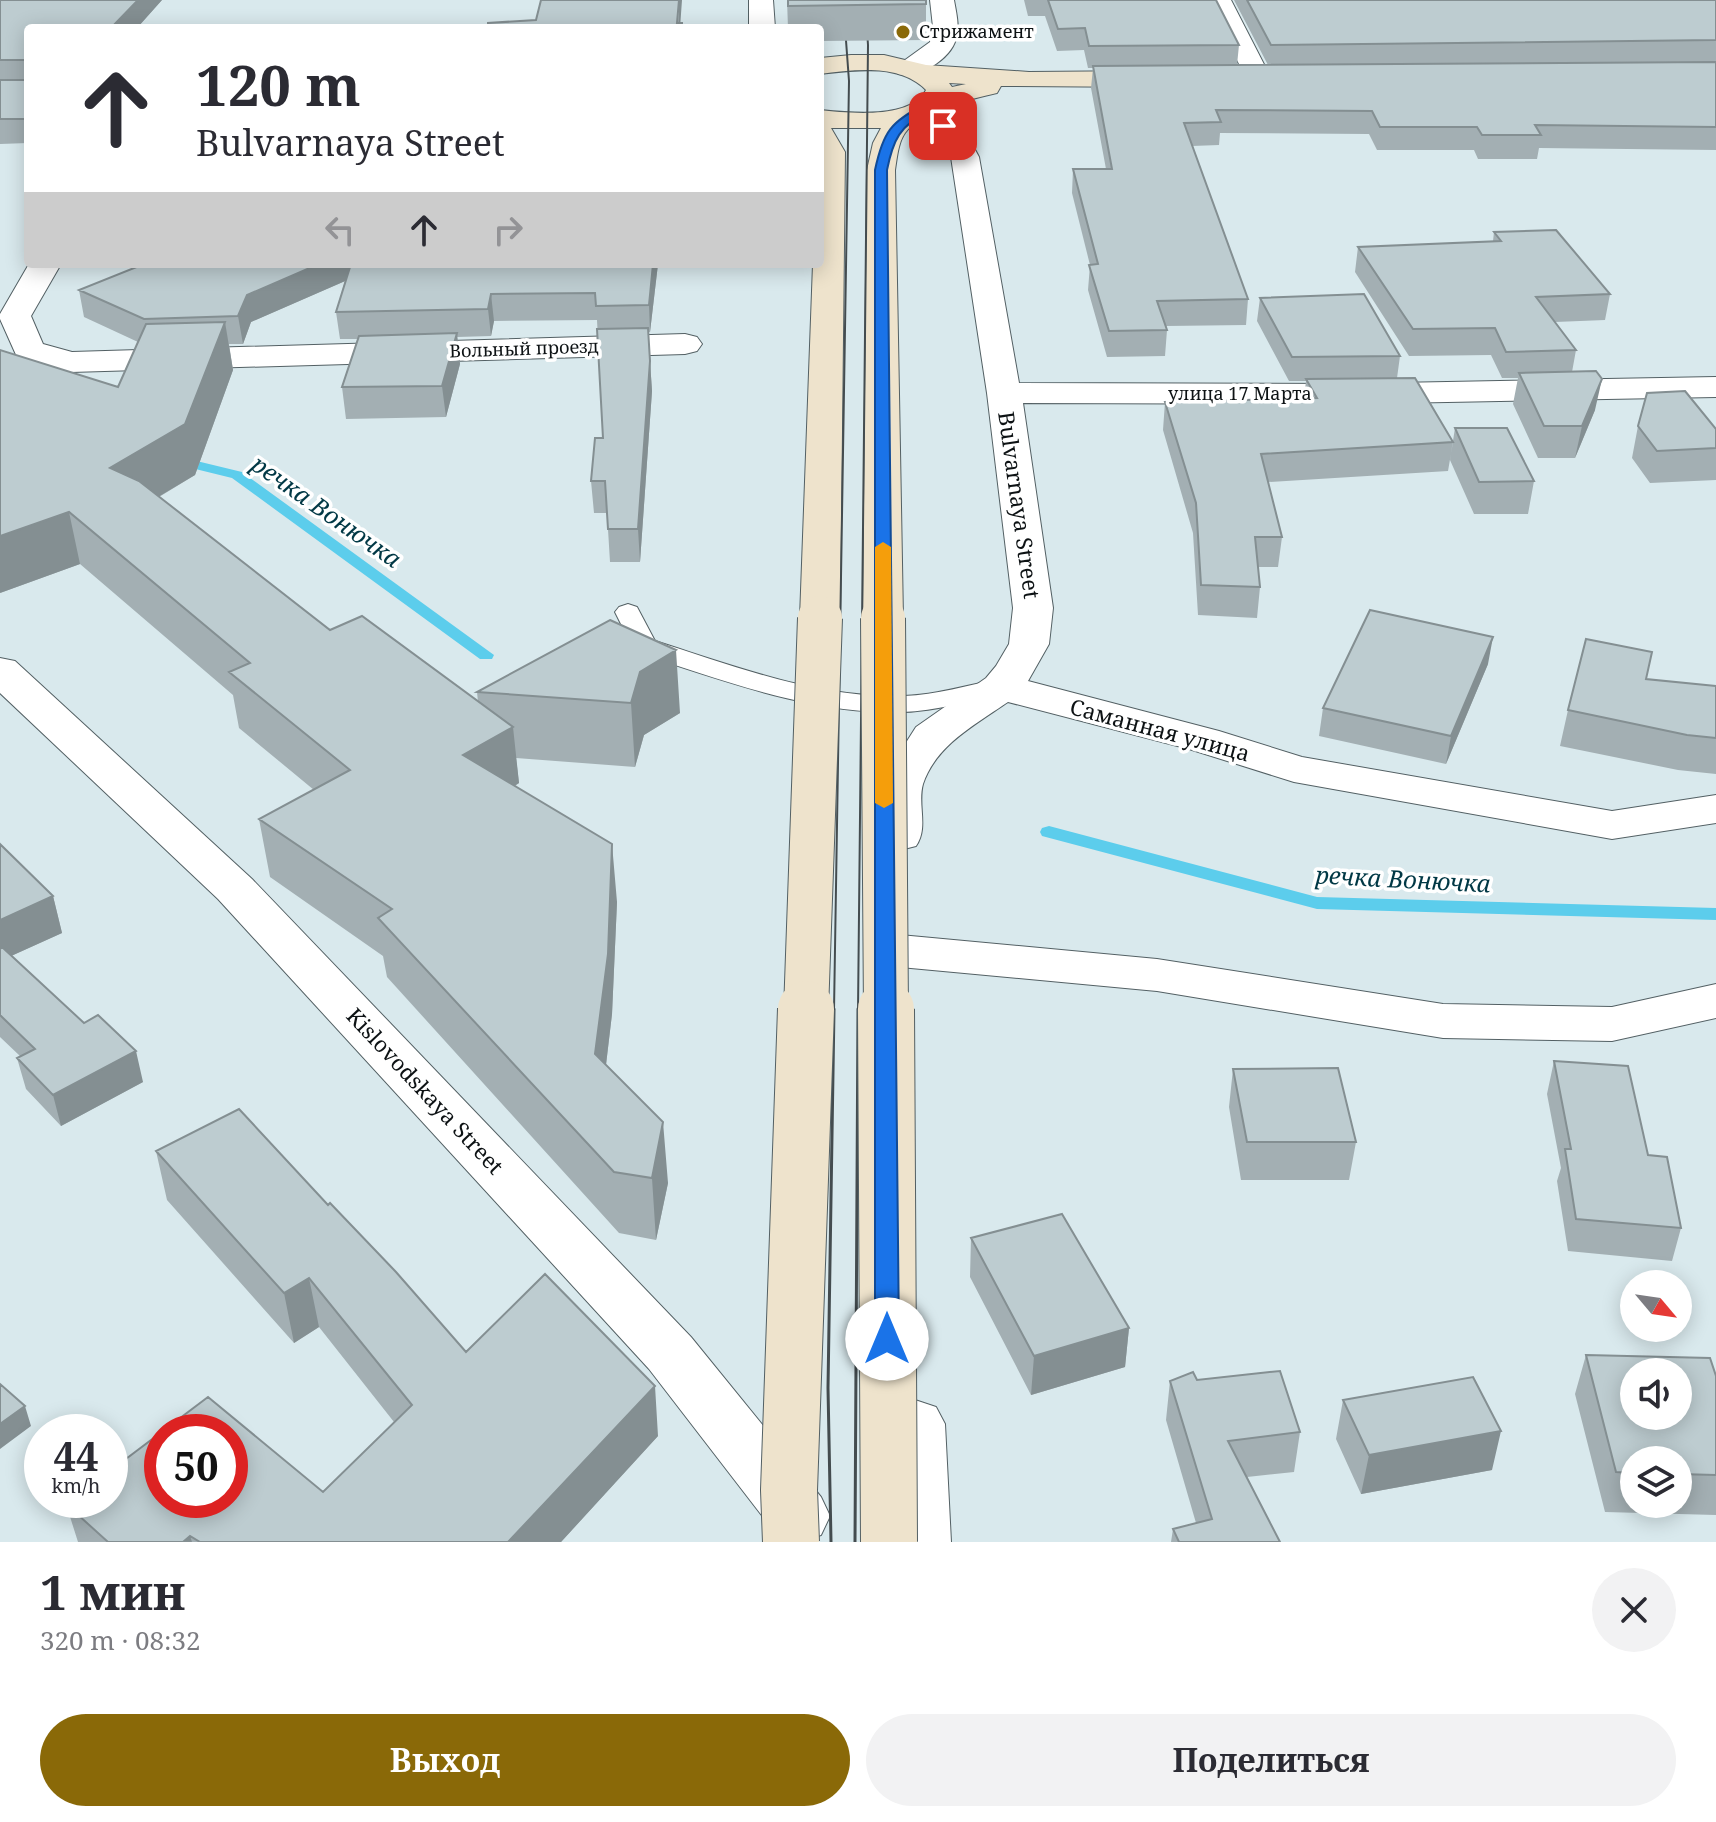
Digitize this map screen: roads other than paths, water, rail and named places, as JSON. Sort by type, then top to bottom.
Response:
[{"type":"main road","points":[[824,66],[862,62],[956,95],[1029,80],[1182,79]]},
{"type":"main road","points":[[1227,78],[1289,77]]},
{"type":"main road","points":[[824,118],[861,122],[888,120],[919,83]]},
{"type":"main road","points":[[889,1542],[881,170],[886,143],[907,117],[919,83]]},
{"type":"main road","points":[[791,1542],[789,1490],[820,618],[831,152],[824,139]]},
{"type":"street","points":[[761,0],[762,24]]},
{"type":"street","points":[[919,83],[946,38],[942,0]]},
{"type":"street","points":[[1219,0],[1258,78]]},
{"type":"street","name":"Bulvarnaya Street","points":[[919,83],[965,157],[1004,393],[1033,608],[1029,644],[1014,671],[1001,687],[931,736],[901,785],[900,951],[919,1542]]},
{"type":"street","name":"Вольный проезд","points":[[43,268],[15,316],[29,350],[71,362],[685,344]]},
{"type":"street","name":"улица 17 Марта","points":[[1004,393],[1342,394],[1716,387]]},
{"type":"street","name":"Kislovodskaya Street","points":[[0,670],[235,889],[376,1039],[670,1353],[819,1542]]},
{"type":"street","name":"Саманная улица","points":[[1001,687],[1204,740],[1294,769],[1612,825],[1716,809]]},
{"type":"street","points":[[900,951],[1157,975],[1443,1021],[1612,1024],[1716,1001]]},
{"type":"lane","name":"Саманная улица","points":[[628,612],[644,646],[763,684],[848,699],[902,704],[1001,687]]},
{"type":"waterway","name":"речка Вонючка","points":[[176,460],[237,475],[486,655]]},
{"type":"waterway","name":"речка Вонючка","points":[[1049,832],[1317,903],[1716,914]]},
{"type":"tram line","points":[[834,1011],[849,81],[843,0]]},
{"type":"tram line","points":[[858,1011],[868,45],[865,0]]},
{"type":"tram line","points":[[831,1542],[828,1388],[834,1009]]},
{"type":"tram line","points":[[855,1542],[858,1009]]},
{"type":"place","name":"Стрижамент","points":[[903,32]]}]
